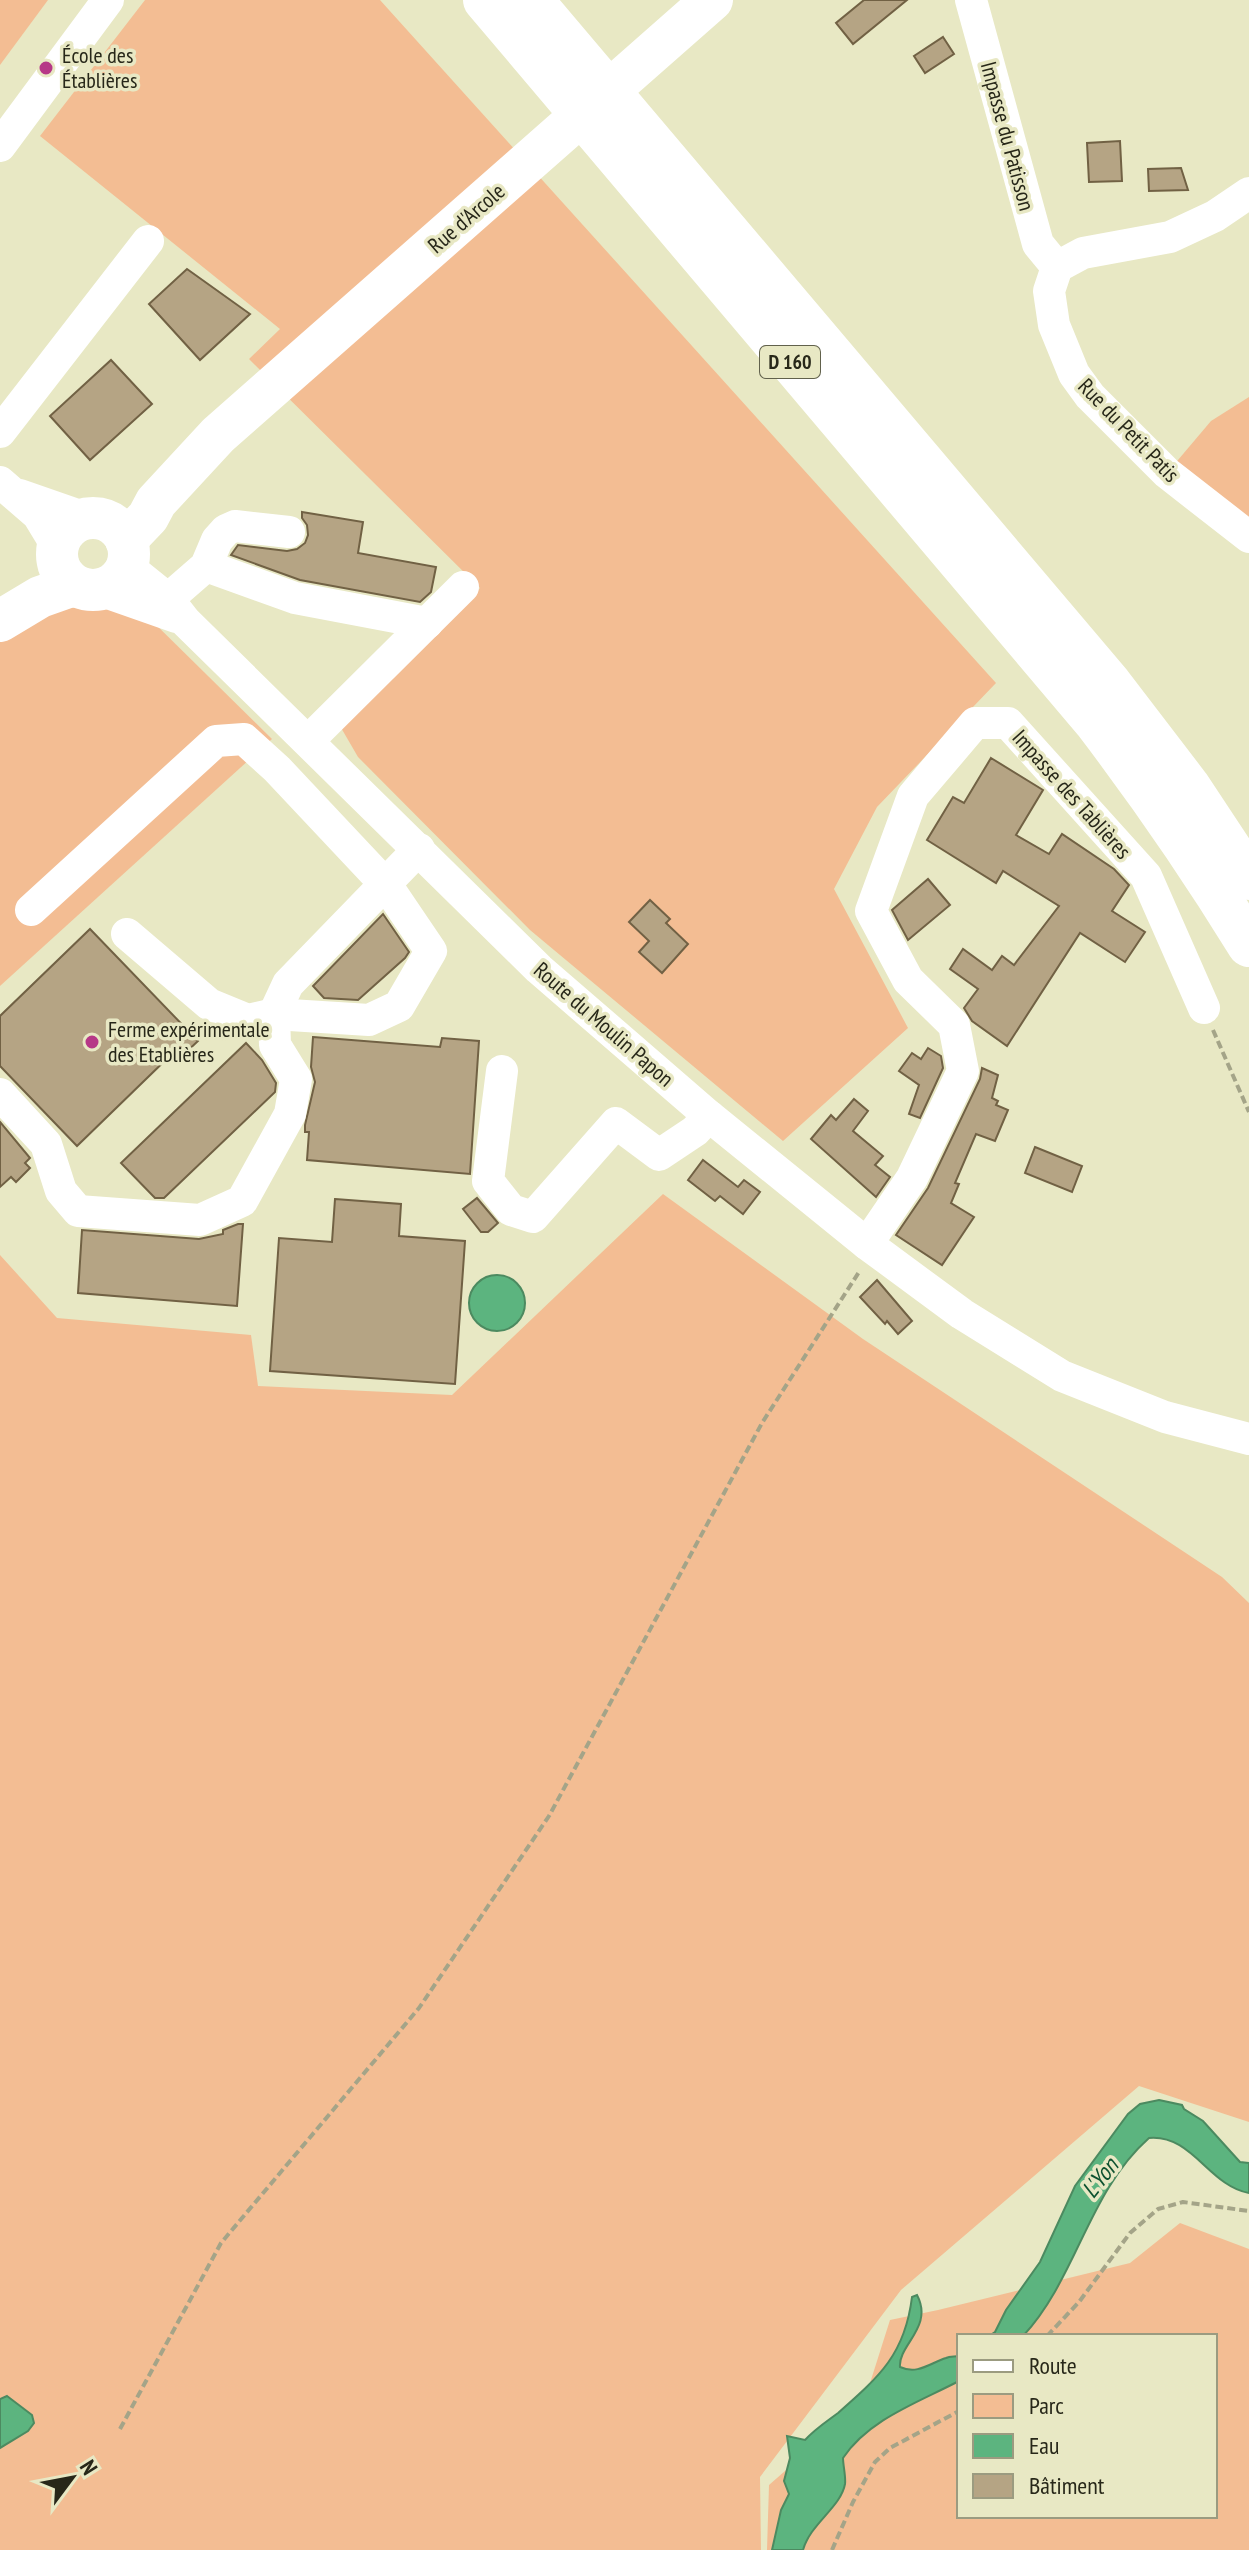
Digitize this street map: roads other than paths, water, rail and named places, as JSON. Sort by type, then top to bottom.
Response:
[{"type":"highway","points":[[453,0],[497,46],[560,62]]},
{"type":"highway","name":"D 160","points":[[485,0],[560,62],[1110,684],[1188,786],[1249,878]]},
{"type":"highway","name":"D 160","points":[[531,0],[560,62],[1095,721],[1167,818],[1249,945]]},
{"type":"highway","name":"D 160","points":[[549,0],[560,62]]},
{"type":"main road","name":"Rue d'Arcole","points":[[0,621],[40,597],[91,553],[136,496],[170,463],[218,435],[712,0]]},
{"type":"main road","name":"Rue d'Arcole","points":[[0,596],[91,553]]},
{"type":"street","points":[[0,146],[108,0]]},
{"type":"street","name":"Impasse du Patisson","points":[[971,0],[1038,244],[1057,267]]},
{"type":"street","points":[[1057,267],[1083,253],[1170,237],[1215,216],[1249,193]]},
{"type":"street","points":[[0,432],[148,241]]},
{"type":"street","name":"Rue du Petit Patis","points":[[1057,267],[1049,291],[1054,325],[1074,374],[1090,396],[1167,473],[1249,537]]},
{"type":"street","name":"Route du Moulin Papon","points":[[8,488],[168,613],[177,610],[539,969],[709,1116],[867,1244],[962,1314],[1062,1376],[1165,1417],[1249,1439]]},
{"type":"street","points":[[177,610],[206,566],[217,540],[226,530],[235,526],[289,532]]},
{"type":"street","points":[[206,566],[295,598],[427,623]]},
{"type":"street","points":[[308,741],[463,587]]},
{"type":"street","name":"Impasse des Tablières","points":[[867,1244],[912,1178],[963,1071],[954,1025],[908,980],[871,911],[913,796],[975,723],[1008,723],[1146,876],[1204,1008]]},
{"type":"street","points":[[31,910],[216,741],[244,739],[277,769],[387,886],[431,951],[399,1006],[369,1020],[274,1014],[248,1020],[209,1004],[127,934]]},
{"type":"street","points":[[0,1094],[46,1144],[61,1191],[78,1211],[200,1220],[242,1201],[290,1114],[296,1079],[275,1045],[274,1014],[288,984],[387,886],[419,849]]},
{"type":"street","points":[[502,1071],[488,1181],[511,1210],[533,1217],[616,1123],[659,1155],[695,1131],[709,1116]]},
{"type":"water","points":[[497,1275],[517,1283],[525,1303],[517,1323],[497,1331],[477,1323],[469,1303],[477,1283]]},
{"type":"water","name":"L'Yon","points":[[1159,2100],[1182,2105],[1203,2121],[1240,2162],[1249,2163],[1249,2193],[1223,2181],[1177,2144],[1149,2138],[1111,2184],[1057,2288],[1025,2334],[992,2334],[1040,2262],[1075,2186],[1128,2114],[1140,2104]]},
{"type":"water","points":[[917,2295],[921,2317],[904,2351],[900,2367],[913,2370],[957,2356],[957,2382],[866,2432],[843,2458],[845,2481],[842,2492],[812,2532],[803,2550],[772,2550],[781,2510],[789,2494],[784,2481],[790,2458],[787,2436],[805,2440],[878,2375],[897,2349],[909,2317],[912,2297]]},
{"type":"water","points":[[7,2396],[32,2415],[34,2423],[28,2431],[0,2448],[0,2399]]},
{"type":"place","name":"École des Établières","points":[[46,68]]},
{"type":"place","name":"Ferme expérimentale des Etablières","points":[[92,1042]]}]
